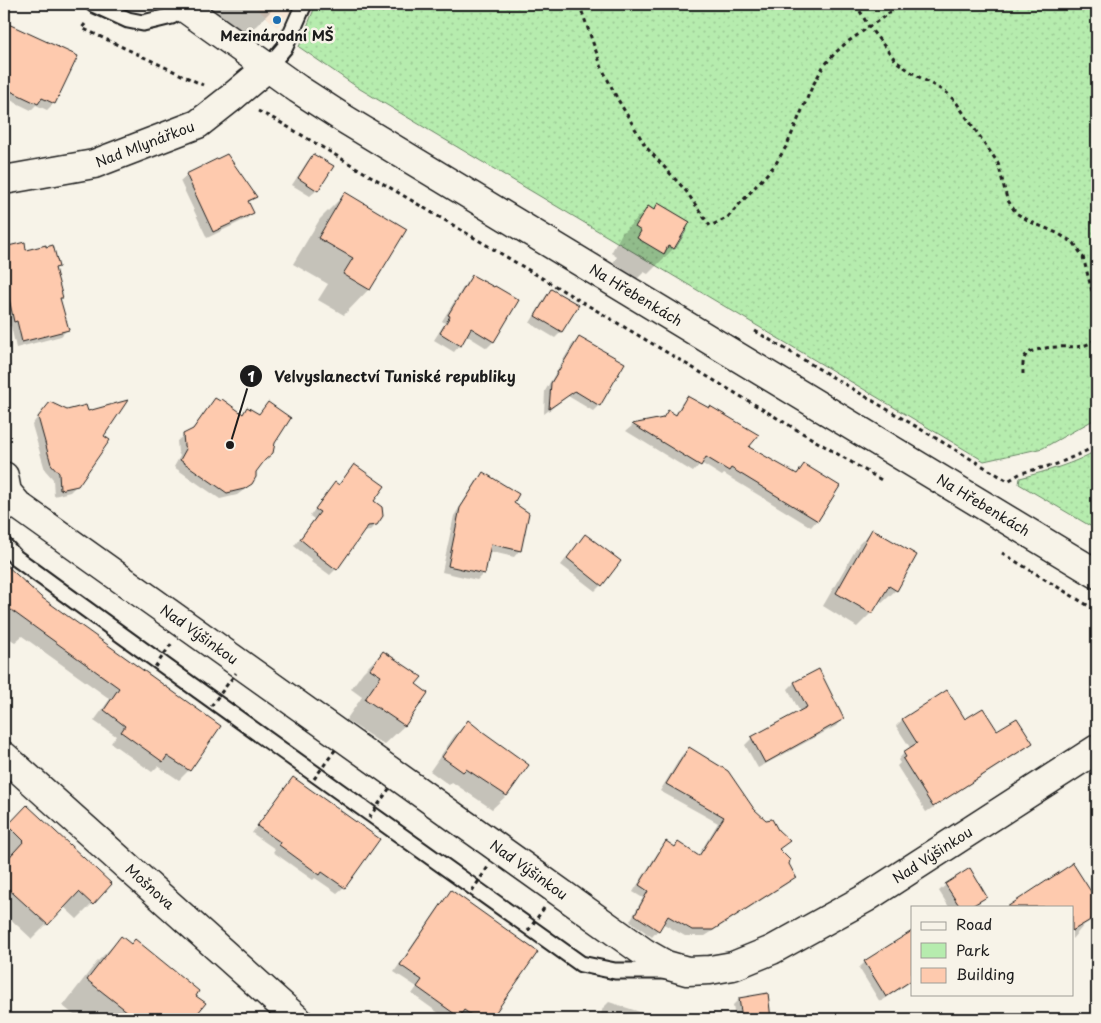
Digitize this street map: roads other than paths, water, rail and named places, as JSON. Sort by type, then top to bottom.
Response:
[{"type":"street","name":"Na Hřebenkách","points":[[181,5],[346,120],[1097,574]]},
{"type":"street","name":"Nad Mlynářkou","points":[[4,180],[94,164],[198,124],[268,67]]},
{"type":"street","name":"Nad Výšinkou","points":[[5,486],[19,506],[27,512],[645,953],[666,965],[687,971],[733,966],[772,950],[866,898],[1097,749]]},
{"type":"street","name":"Mošnova","points":[[4,756],[297,1019]]},
{"type":"lane","points":[[268,67],[285,47],[304,4]]},
{"type":"lane","name":"Na Hřebenkách","points":[[98,6],[128,20],[143,23],[172,16],[181,5]]},
{"type":"lane","points":[[4,545],[16,558],[185,682],[581,964],[615,971],[687,971]]},
{"type":"place","name":"Mezinárodní MŠ","points":[[277,20]]},
{"type":"place","name":"Velvyslanectví Tuniské republiky","points":[[230,445]]}]
